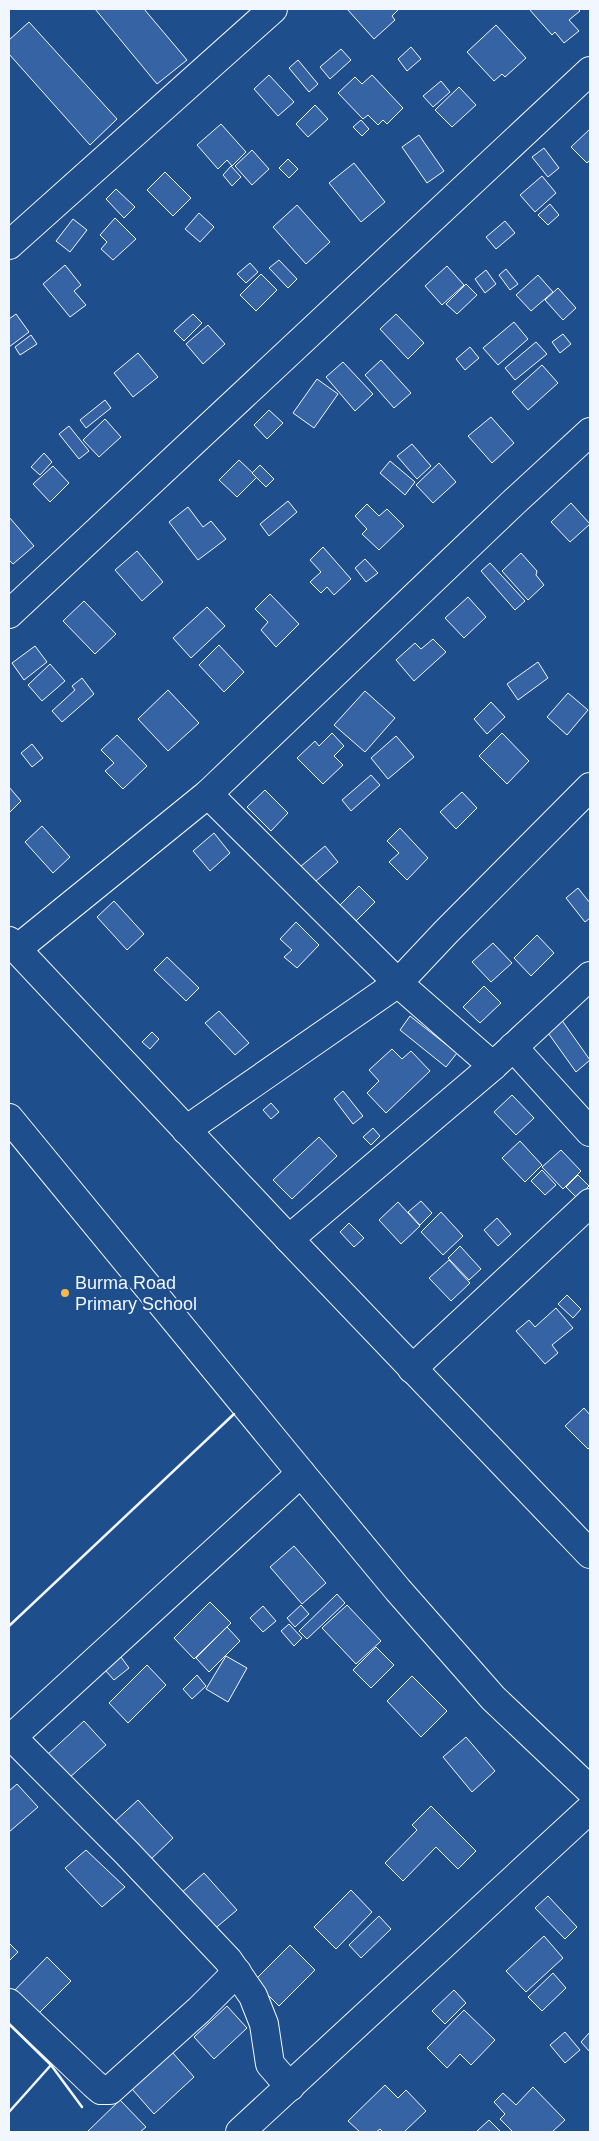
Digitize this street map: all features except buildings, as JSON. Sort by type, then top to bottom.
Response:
[{"type":"street","points":[[9,245],[273,9]]},
{"type":"street","points":[[9,614],[590,71]]},
{"type":"street","points":[[590,432],[208,794],[13,945],[412,1369],[590,1554]]},
{"type":"street","points":[[186,1130],[398,983],[590,787]]},
{"type":"street","points":[[208,794],[398,983],[493,1066]]},
{"type":"street","points":[[289,1239],[493,1066],[590,976]]},
{"type":"street","points":[[513,1047],[590,1132]]},
{"type":"street","points":[[9,1118],[398,1590],[493,1698],[590,1790]]},
{"type":"street","points":[[412,1369],[590,1203]]},
{"type":"street","points":[[290,2087],[270,2064],[264,2024],[253,1996],[228,1960],[127,1853],[10,1738],[301,1473]]},
{"type":"street","points":[[240,2132],[590,1810]]},
{"type":"street","points":[[9,2003],[94,2084],[102,2090],[110,2090],[199,2010],[237,1972]]},
{"type":"wall","points":[[9,1626],[234,1414]]},
{"type":"wall","points":[[9,2024],[51,2065],[82,2107]]},
{"type":"wall","points":[[9,2112],[51,2065]]},
{"type":"place","name":"Burma Road Primary School","points":[[65,1293]]}]
